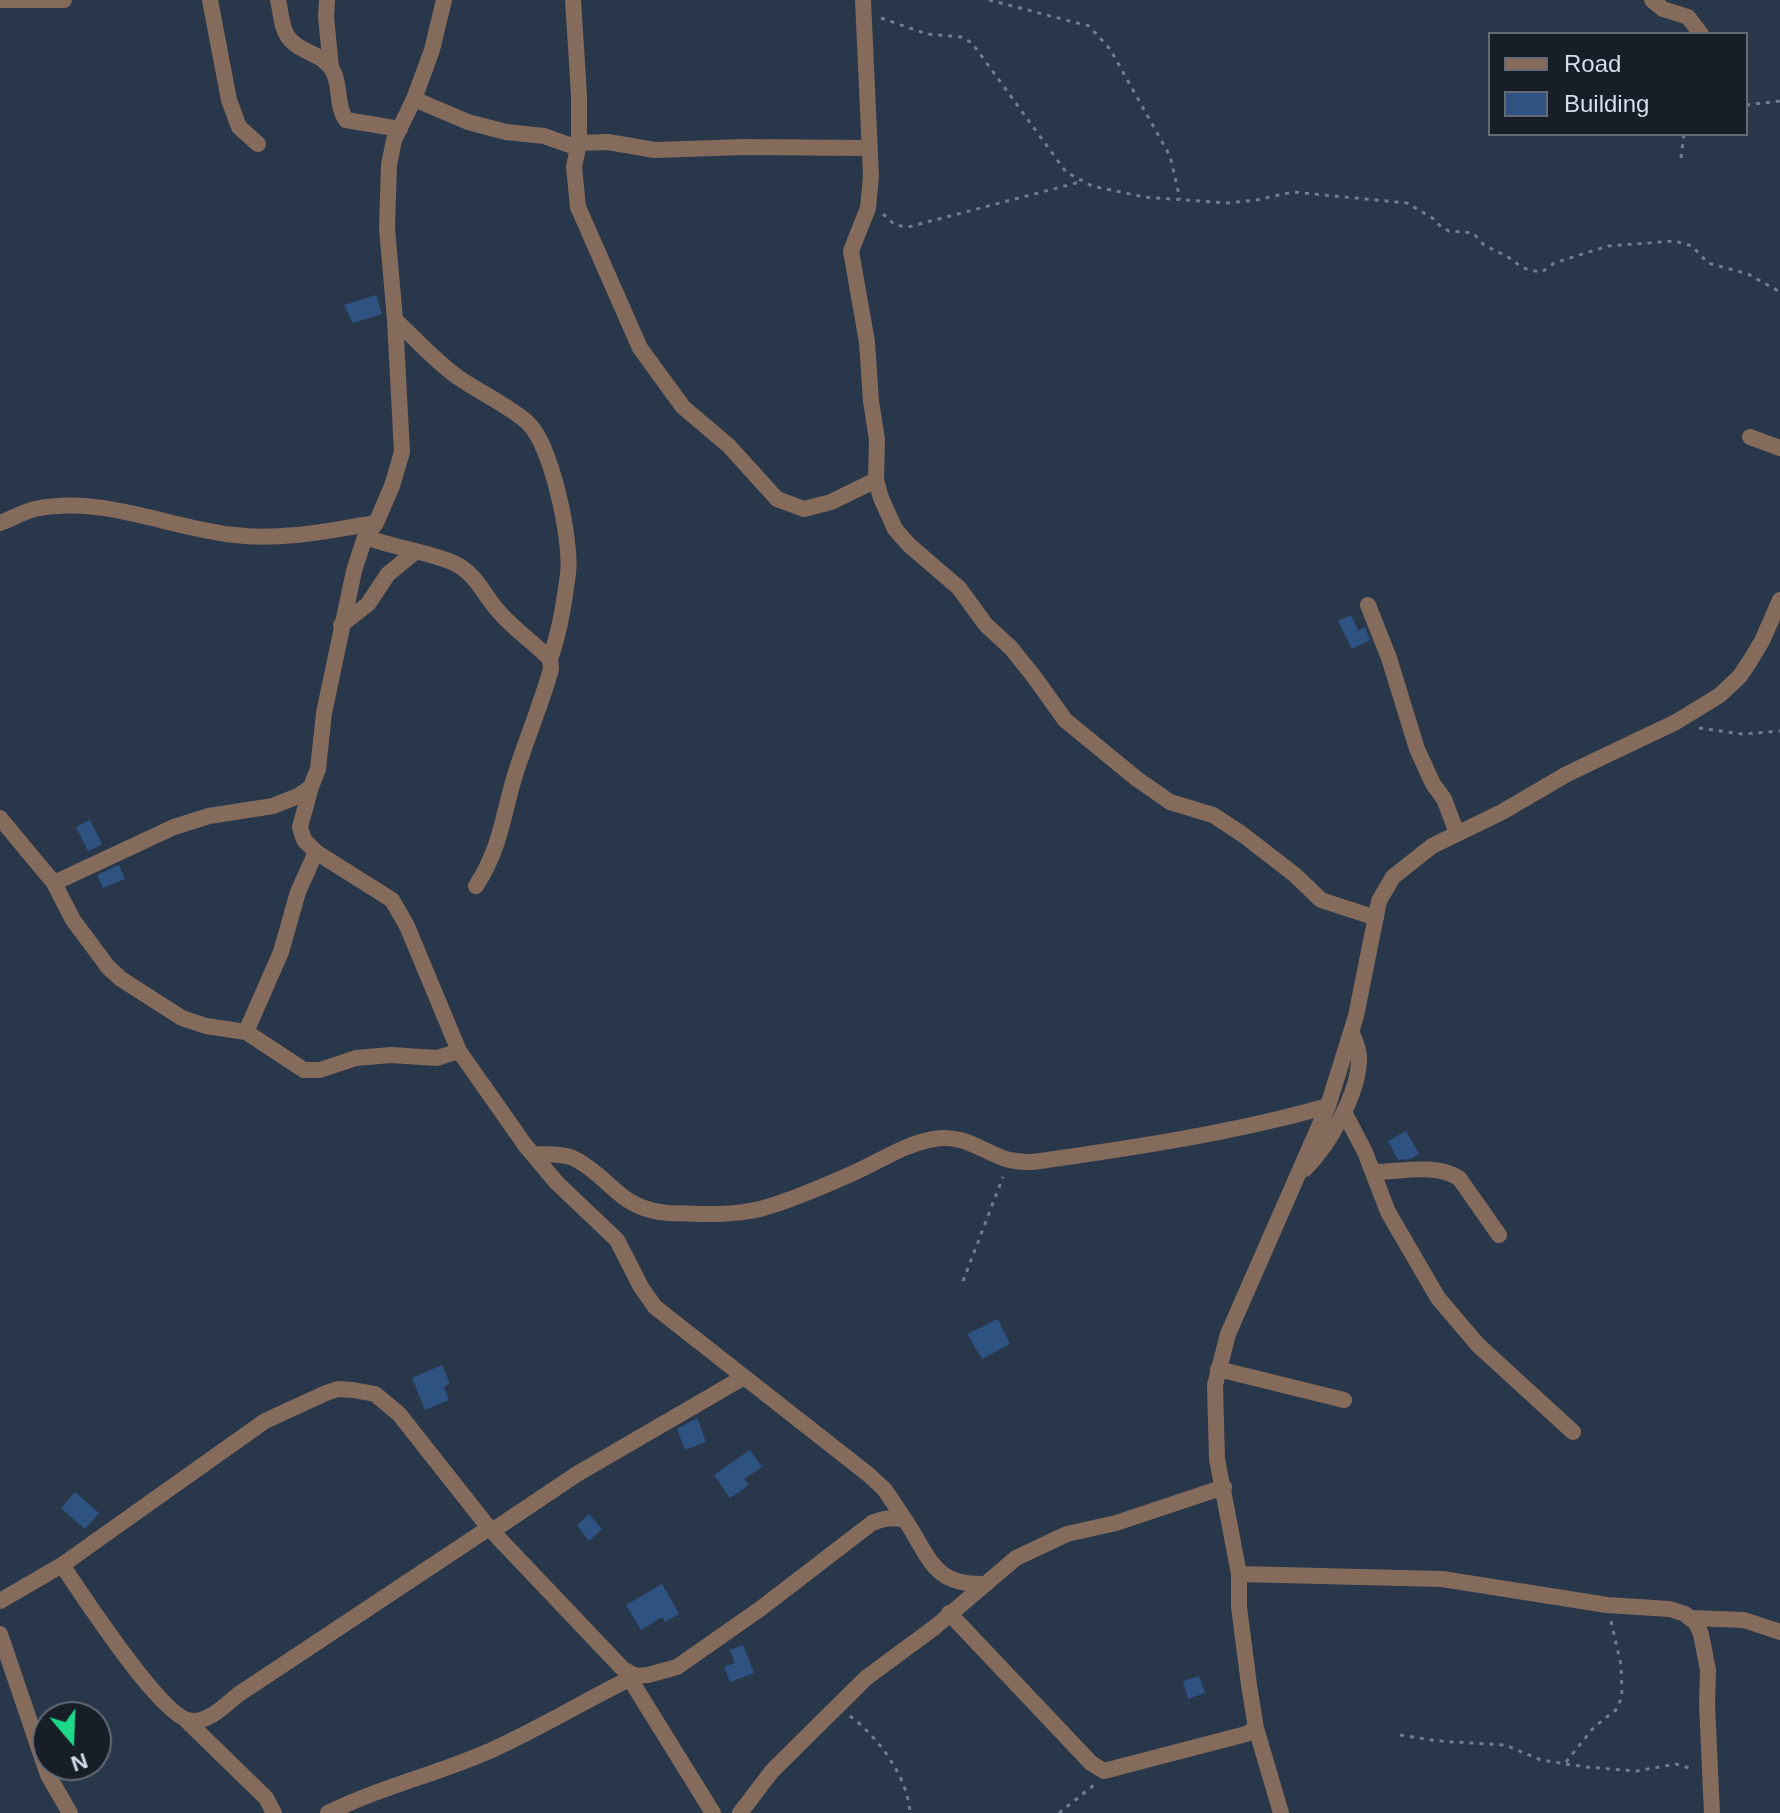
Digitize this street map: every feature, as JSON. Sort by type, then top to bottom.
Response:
[{"type":"street","points":[[0,0],[64,0]]},
{"type":"street","points":[[210,0],[229,100],[239,127],[258,144]]},
{"type":"street","points":[[278,0],[283,28],[289,39],[326,61],[335,73],[342,114],[346,120],[400,129]]},
{"type":"street","points":[[327,0],[331,67]]},
{"type":"street","points":[[300,827],[320,758],[324,713],[341,625],[365,537],[376,523],[402,452],[386,205],[389,165],[394,140],[414,99],[432,50],[444,0]]},
{"type":"street","points":[[573,0],[577,36],[578,146],[574,181],[578,207],[640,348],[683,407],[729,446],[777,499],[804,509],[831,502],[876,480]]},
{"type":"street","points":[[1652,0],[1663,9],[1688,17],[1699,32]]},
{"type":"street","points":[[863,5],[871,176],[868,208],[851,251],[867,342],[877,440],[876,480],[888,514],[903,539],[959,588],[986,625],[1011,648],[1065,720],[1170,802],[1213,815],[1242,834],[1295,875],[1321,900],[1376,918]]},
{"type":"street","points":[[414,99],[468,122],[506,132],[544,136],[578,146],[608,142],[655,150],[869,148]]},
{"type":"street","points":[[395,320],[457,376],[528,423],[539,439],[557,489],[568,552],[562,620],[550,659],[551,669],[515,775],[502,834],[476,886]]},
{"type":"street","points":[[1750,437],[1780,448]]},
{"type":"street","points":[[0,523],[34,509],[78,507],[128,511],[237,536],[271,537],[376,523]]},
{"type":"street","points":[[365,537],[415,552],[433,554],[466,571],[483,587],[499,612],[550,659]]},
{"type":"street","points":[[341,625],[368,604],[388,574],[415,552]]},
{"type":"street","points":[[1281,1813],[1256,1728],[1244,1649],[1239,1574],[1217,1459],[1215,1385],[1232,1324],[1298,1176],[1336,1109],[1379,901],[1393,877],[1418,855],[1567,774],[1676,722],[1720,695],[1740,676],[1762,641],[1780,600]]},
{"type":"street","points":[[1368,605],[1389,658],[1417,749],[1433,784],[1444,799],[1457,833]]},
{"type":"street","points":[[54,883],[174,827],[209,816],[273,806],[311,787]]},
{"type":"street","points":[[273,806],[290,813],[300,827],[304,840],[316,852],[392,900],[407,926],[459,1051],[557,1183],[617,1240],[655,1307],[869,1475],[885,1490],[938,1571],[953,1582],[986,1584]]},
{"type":"street","points":[[0,818],[54,883],[61,901],[86,939],[121,979],[182,1018],[206,1026],[246,1032],[304,1070],[320,1070],[356,1058],[391,1055],[437,1058],[459,1051]]},
{"type":"street","points":[[246,1032],[281,952],[298,892],[316,852]]},
{"type":"street","points":[[533,1154],[576,1159],[623,1199],[650,1210],[667,1213],[727,1212],[759,1209],[834,1182],[914,1143],[938,1138],[965,1140],[1002,1158],[1021,1162],[1179,1139],[1336,1109]]},
{"type":"street","points":[[1336,1109],[1373,1172],[1388,1212],[1411,1253],[1453,1317],[1524,1390],[1573,1432]]},
{"type":"street","points":[[1373,1172],[1430,1168],[1451,1173],[1459,1178],[1499,1235]]},
{"type":"street","points":[[1218,1369],[1344,1400]]},
{"type":"street","points":[[187,1721],[204,1719],[577,1474],[744,1377]]},
{"type":"street","points":[[0,1601],[62,1565],[265,1421],[338,1389],[375,1394],[399,1414],[491,1529],[632,1677],[713,1813]]},
{"type":"street","points":[[740,1813],[766,1777],[866,1678],[935,1627],[1016,1558],[1067,1534],[1116,1523],[1224,1487]]},
{"type":"street","points":[[328,1813],[403,1781],[435,1773],[495,1748],[632,1677],[660,1674],[677,1667],[760,1609],[872,1523],[892,1517],[905,1520]]},
{"type":"street","points":[[62,1565],[121,1651],[170,1709],[187,1721],[266,1798],[274,1813]]},
{"type":"street","points":[[1239,1574],[1442,1579],[1607,1605],[1670,1609],[1690,1618],[1701,1634],[1708,1670],[1712,1813]]},
{"type":"street","points":[[949,1613],[1091,1763],[1104,1771],[1246,1734],[1256,1728]]},
{"type":"street","points":[[1690,1618],[1744,1620],[1780,1632]]},
{"type":"street","points":[[0,1634],[48,1775],[70,1813]]},
{"type":"path","points":[[989,0],[1089,26],[1100,36],[1170,156],[1180,199]]},
{"type":"path","points":[[863,5],[902,26],[927,34],[962,37],[972,43],[1066,172],[1080,182],[1120,193],[1180,199],[1245,202],[1293,192],[1313,192],[1407,203],[1434,219],[1441,227],[1449,231],[1473,233],[1484,245],[1523,268],[1542,272],[1554,263],[1608,246],[1675,241],[1692,246],[1708,263],[1748,274],[1780,292]]},
{"type":"path","points":[[1748,105],[1780,101]]},
{"type":"path","points":[[1681,158],[1684,136]]},
{"type":"path","points":[[868,208],[886,215],[895,225],[908,227],[1080,182]]},
{"type":"path","points":[[1676,722],[1715,732],[1742,734],[1780,731]]},
{"type":"path","points":[[963,1281],[993,1207],[999,1182],[1021,1162]]},
{"type":"path","points":[[1565,1763],[1594,1727],[1617,1709],[1622,1696],[1621,1665],[1607,1605]]},
{"type":"path","points":[[837,1706],[880,1743],[907,1797],[910,1813]]},
{"type":"path","points":[[1400,1735],[1505,1745],[1541,1760],[1565,1763],[1636,1771],[1676,1764],[1712,1773]]},
{"type":"path","points":[[1059,1813],[1112,1771]]},
{"type":"building","points":[[376,295],[382,314],[353,323],[344,305]]},
{"type":"building","points":[[1351,615],[1358,631],[1365,627],[1370,640],[1352,649],[1338,621]]},
{"type":"building","points":[[90,820],[102,844],[88,851],[76,827]]},
{"type":"building","points":[[119,865],[125,879],[103,888],[97,875]]},
{"type":"building","points":[[1406,1131],[1419,1154],[1411,1159],[1398,1160],[1388,1141]]},
{"type":"building","points":[[998,1319],[1010,1344],[982,1359],[967,1334]]},
{"type":"building","points":[[442,1365],[450,1384],[444,1387],[449,1400],[425,1410],[412,1378]]},
{"type":"building","points":[[697,1418],[706,1442],[685,1450],[677,1429]]},
{"type":"building","points":[[750,1450],[762,1467],[744,1479],[749,1485],[730,1498],[714,1475]]},
{"type":"building","points":[[75,1492],[99,1513],[85,1529],[61,1508]]},
{"type":"building","points":[[589,1514],[602,1529],[589,1541],[577,1525]]},
{"type":"building","points":[[662,1584],[679,1614],[665,1622],[662,1617],[641,1630],[626,1605]]},
{"type":"building","points":[[743,1645],[754,1673],[730,1682],[724,1667],[735,1663],[730,1650]]},
{"type":"building","points":[[1199,1676],[1205,1693],[1188,1699],[1183,1681]]}]
